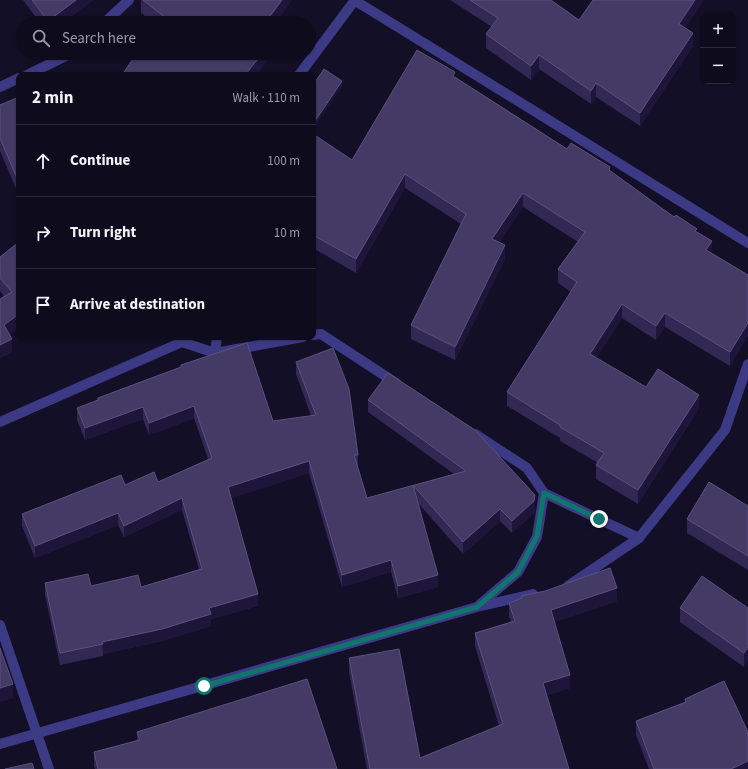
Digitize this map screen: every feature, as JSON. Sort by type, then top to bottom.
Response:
[{"type":"street","points":[[112,16],[129,0]]},
{"type":"street","points":[[316,52],[355,0],[748,242]]},
{"type":"street","points":[[33,72],[60,60]]},
{"type":"street","points":[[301,72],[310,60]]},
{"type":"street","points":[[0,87],[16,79]]},
{"type":"street","points":[[316,335],[321,334],[407,390]]},
{"type":"street","points":[[215,353],[217,340]]},
{"type":"street","points":[[0,422],[182,342],[215,353],[286,340]]},
{"type":"street","points":[[562,588],[569,586],[639,538],[725,430],[748,364]]},
{"type":"street","points":[[467,429],[527,468],[544,493],[639,538]]},
{"type":"street","points":[[477,607],[518,572],[537,536],[544,493]]},
{"type":"street","points":[[0,744],[477,607],[546,591]]},
{"type":"street","points":[[0,625],[49,769]]},
{"type":"building","points":[[32,0],[76,0],[55,16],[44,16]]},
{"type":"building","points":[[143,0],[282,0],[270,16],[163,16]]},
{"type":"building","points":[[470,0],[551,0],[579,20],[593,0],[695,0],[679,24],[693,33],[640,113],[596,83],[591,91],[539,55],[531,66],[486,34],[498,18]]},
{"type":"building","points":[[417,50],[455,72],[453,76],[567,149],[571,143],[610,167],[609,170],[674,217],[676,215],[697,229],[695,231],[712,241],[706,250],[748,275],[748,323],[730,352],[665,313],[656,326],[622,304],[590,354],[646,387],[658,369],[699,395],[638,490],[596,465],[604,453],[560,427],[560,425],[507,392],[577,282],[558,269],[585,232],[523,193],[492,239],[505,245],[455,347],[411,325],[466,214],[405,174],[356,259],[316,237],[316,136],[352,160]]},
{"type":"building","points":[[132,60],[257,60],[247,72],[124,72]]},
{"type":"building","points":[[324,69],[342,81],[316,120],[316,81]]},
{"type":"building","points":[[16,98],[16,176],[0,138],[0,105]]},
{"type":"building","points":[[16,244],[16,316],[4,325],[12,339],[0,345],[0,299],[12,292],[0,278],[0,257]]},
{"type":"building","points":[[247,343],[273,421],[316,415],[296,362],[333,348],[349,389],[358,455],[354,455],[367,498],[413,485],[438,575],[398,586],[391,560],[342,575],[309,461],[228,487],[258,594],[209,608],[211,614],[162,629],[60,653],[45,583],[88,574],[91,586],[138,575],[141,587],[202,569],[182,498],[124,526],[118,513],[35,546],[22,514],[121,475],[125,485],[154,472],[158,482],[212,458],[194,406],[149,423],[143,407],[85,428],[77,408],[98,400],[98,398],[181,367],[181,365]]},
{"type":"building","points":[[388,373],[475,430],[535,495],[534,501],[512,521],[500,509],[463,542],[413,485],[466,471],[368,400]]},
{"type":"building","points":[[709,482],[748,506],[748,556],[687,519]]},
{"type":"building","points":[[610,568],[617,588],[551,610],[570,675],[543,683],[569,769],[370,769],[349,658],[399,649],[420,758],[503,724],[475,633],[515,621],[509,603],[522,598],[521,596],[545,591]]},
{"type":"building","points":[[702,576],[748,608],[748,647],[744,653],[680,608]]},
{"type":"building","points":[[0,648],[13,684],[0,688]]},
{"type":"building","points":[[307,679],[337,769],[98,769],[94,752],[140,740],[137,732]]},
{"type":"building","points":[[724,681],[748,732],[748,761],[731,769],[654,769],[636,721],[686,702],[685,699]]},
{"type":"building","points":[[32,763],[34,769],[5,769]]},
{"type":"route","points":[[204,686],[477,607],[518,572],[537,536],[544,493],[599,519]]}]
